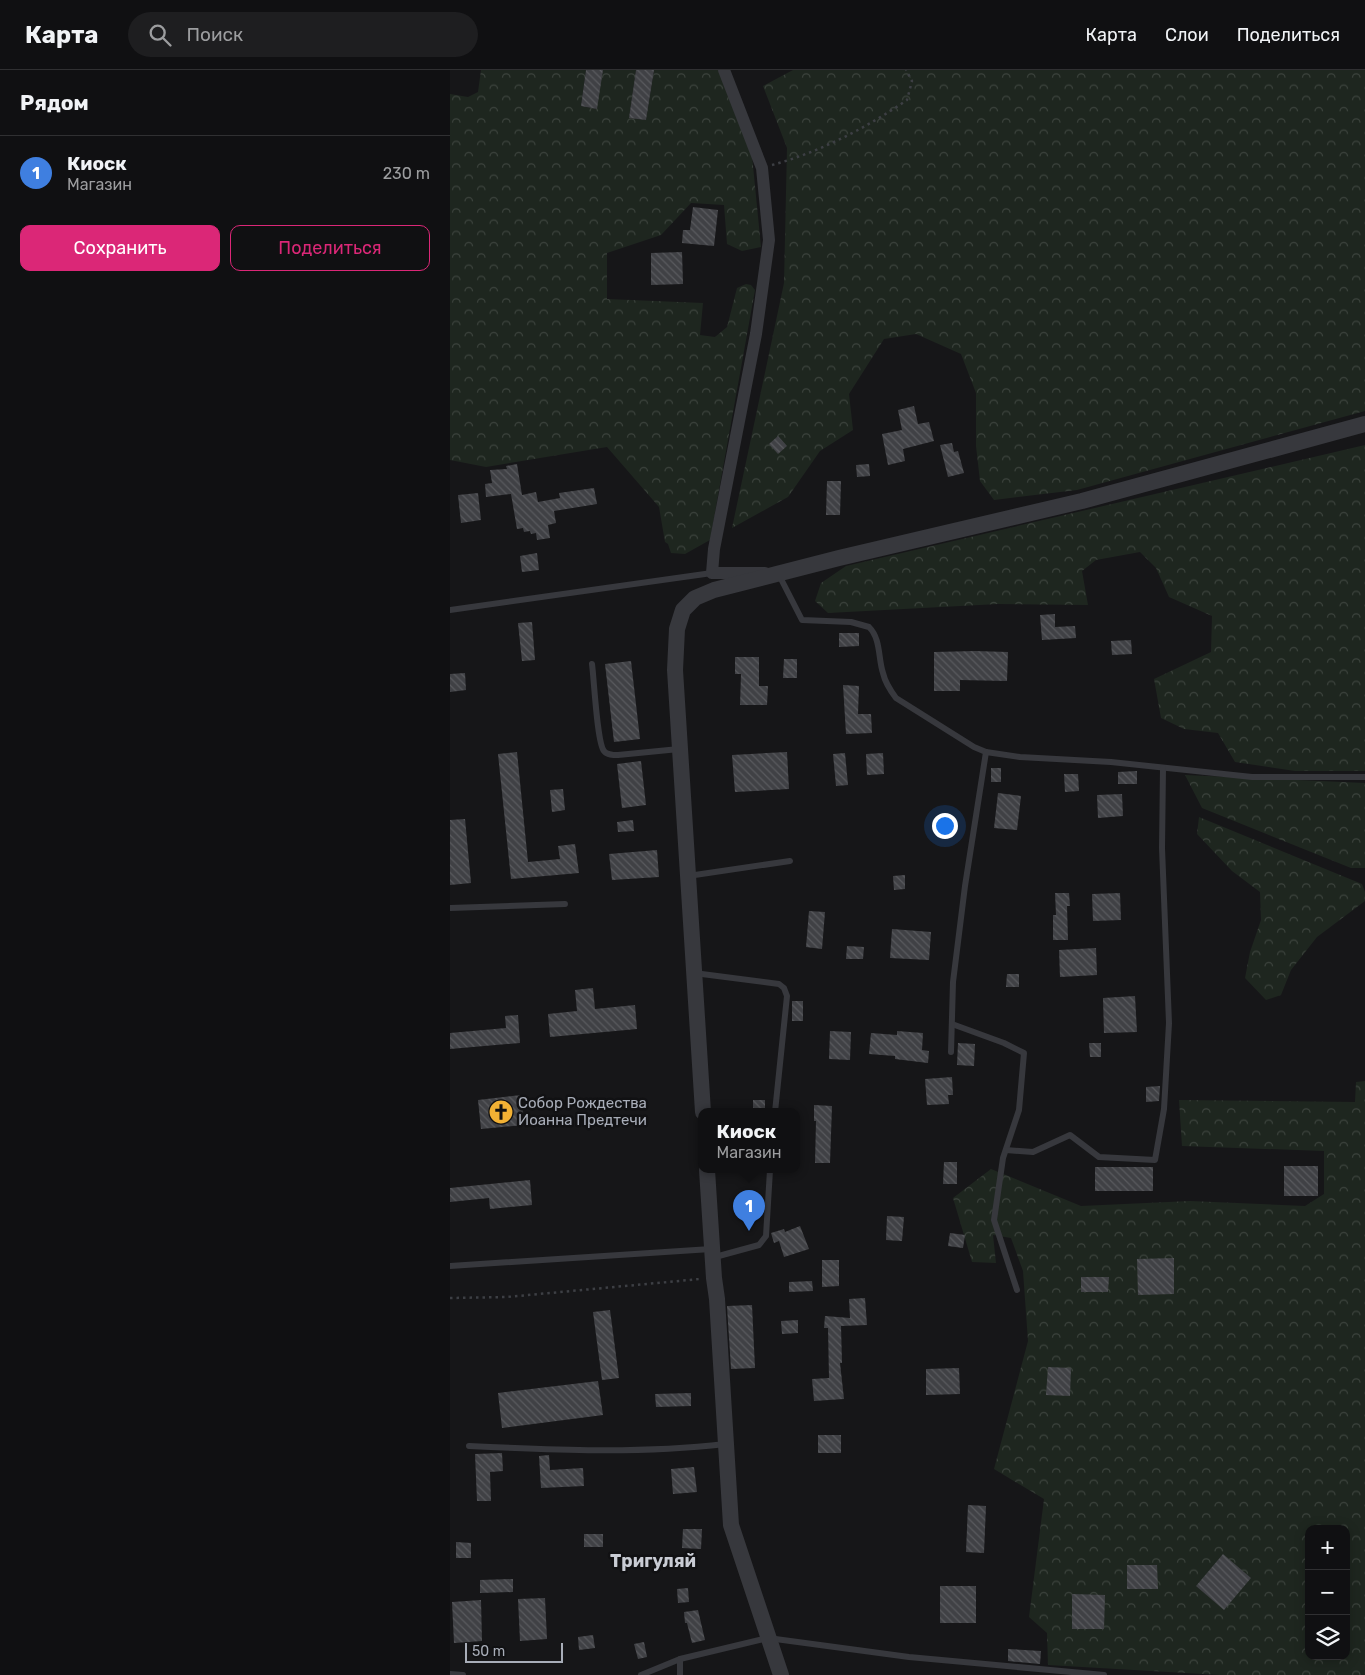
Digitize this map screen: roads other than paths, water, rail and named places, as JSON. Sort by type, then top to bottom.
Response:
[{"type":"street","points":[[724,70],[762,168],[769,240],[756,334],[714,549],[712,573],[778,573]]},
{"type":"street","points":[[703,1108],[674,670],[677,629],[684,610],[695,598],[714,590],[778,573],[1082,501],[1365,424]]},
{"type":"street","points":[[706,1173],[717,1299],[731,1525],[781,1675]]},
{"type":"lane","points":[[450,610],[712,573]]},
{"type":"lane","points":[[778,573],[802,620],[851,622],[870,627],[877,638],[882,672],[896,698],[974,747],[986,752],[1020,757],[1111,762],[1252,777],[1365,777]]},
{"type":"lane","points":[[592,664],[603,750],[608,754],[618,755],[679,749]]},
{"type":"lane","points":[[951,1052],[953,982],[963,895],[986,752]]},
{"type":"lane","points":[[1006,1150],[1033,1152],[1070,1135],[1099,1157],[1154,1160],[1164,1109],[1168,1022],[1162,848],[1163,768]]},
{"type":"lane","points":[[687,876],[790,861]]},
{"type":"lane","points":[[450,908],[565,904]]},
{"type":"lane","points":[[693,973],[779,984],[784,988],[787,996],[774,1108]]},
{"type":"lane","points":[[952,1024],[1004,1043],[1024,1053],[1019,1110],[1006,1150],[994,1220],[1017,1290]]},
{"type":"lane","points":[[450,1266],[712,1253],[760,1245],[766,1236],[770,1173]]},
{"type":"lane","points":[[469,1446],[580,1451],[691,1448],[726,1444]]},
{"type":"lane","points":[[641,1675],[680,1659],[768,1638],[909,1657],[1104,1675]]},
{"type":"lane","points":[[680,1659],[680,1675]]},
{"type":"lane","points":[[450,1674],[463,1675]]},
{"type":"place","name":"Собор Рождества Иоанна Предтечи","points":[[501,1112]]},
{"type":"place","name":"Киоск","points":[[749,1231]]},
{"type":"district","name":"Тригуляй","points":[[653,1561]]}]
